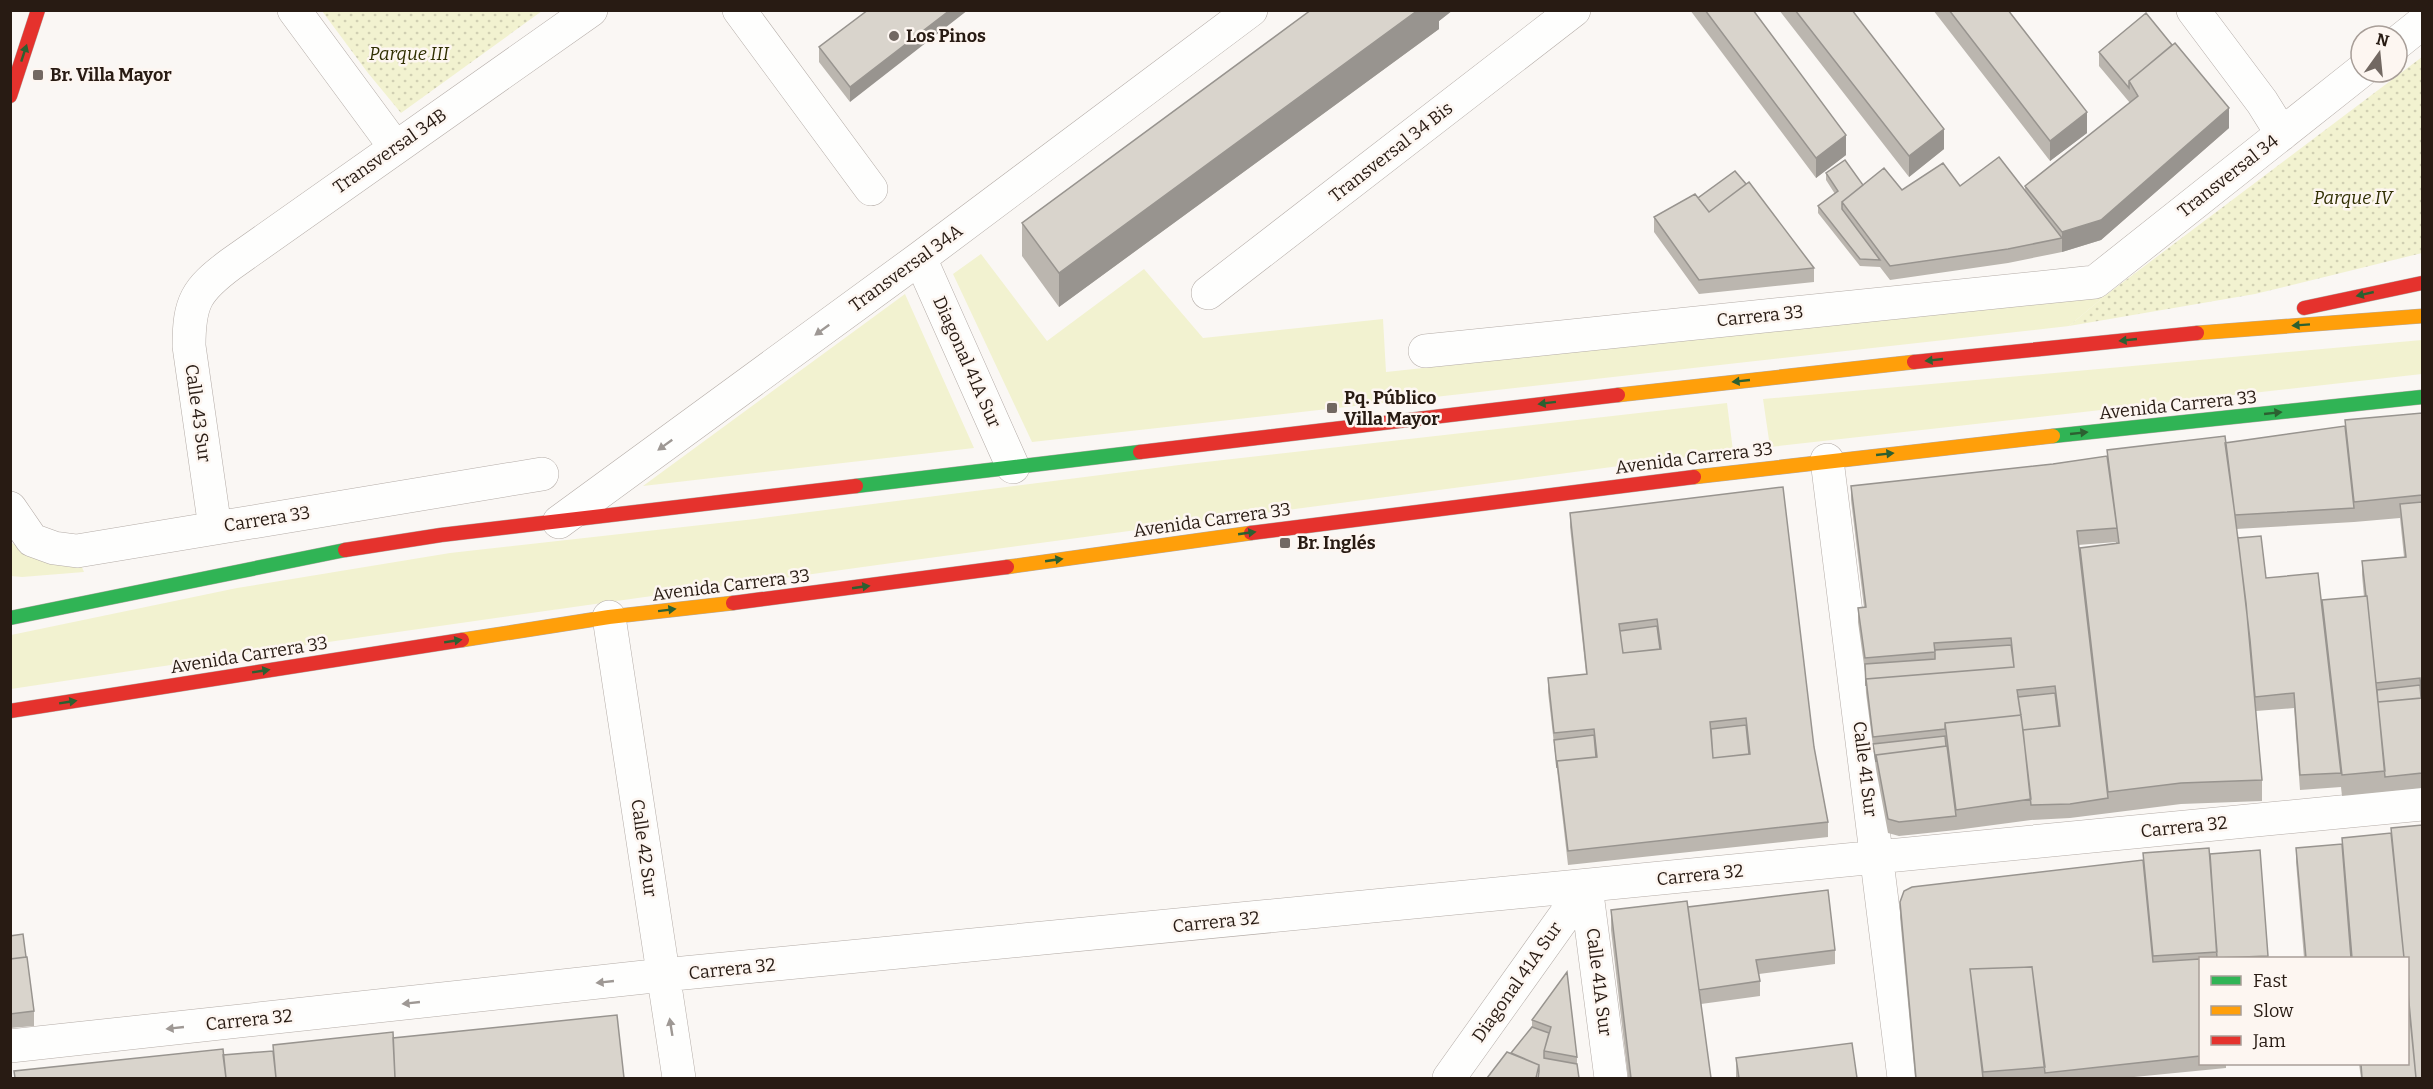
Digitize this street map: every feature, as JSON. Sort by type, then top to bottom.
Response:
[{"type":"main road","points":[[10,96],[38,10]]},
{"type":"main road","points":[[2187,334],[2422,283]]},
{"type":"main road","points":[[12,618],[342,550],[441,535],[1743,380],[2187,334],[2422,316]]},
{"type":"main road","name":"Avenida Carrera 33","points":[[10,711],[609,617],[842,590],[1285,528],[1827,460],[2422,397]]},
{"type":"street","points":[[294,10],[395,147]]},
{"type":"street","name":"Transversal 34B","points":[[196,299],[209,282],[224,269],[591,10]]},
{"type":"street","points":[[739,10],[871,189]]},
{"type":"street","name":"Transversal 34A","points":[[559,522],[920,258],[1251,10]]},
{"type":"street","name":"Transversal 34 Bis","points":[[1208,293],[1574,10]]},
{"type":"street","points":[[2193,10],[2267,109],[2282,134]]},
{"type":"street","points":[[2409,33],[2422,23]]},
{"type":"street","name":"Transversal 34","points":[[2095,282],[2349,81]]},
{"type":"street","name":"Diagonal 41A Sur","points":[[920,258],[1013,467]]},
{"type":"street","name":"Carrera 33","points":[[1425,351],[2095,282]]},
{"type":"street","name":"Calle 43 Sur","points":[[196,299],[189,319],[189,346],[215,528]]},
{"type":"street","name":"Calle 41 Sur","points":[[1827,460],[1904,1078]]},
{"type":"street","name":"Carrera 33","points":[[10,508],[32,540],[54,548],[77,550],[542,474]]},
{"type":"street","name":"Calle 42 Sur","points":[[609,617],[679,1078]]},
{"type":"street","name":"Carrera 32","points":[[10,1046],[663,975],[2422,804]]},
{"type":"street","name":"Diagonal 41A Sur","points":[[1449,1078],[1586,886]]},
{"type":"street","name":"Calle 41A Sur","points":[[1586,886],[1611,1078]]},
{"type":"green space","name":"Parque III","points":[[322,11],[542,11],[401,113]]},
{"type":"green space","name":"Parque IV","points":[[2422,57],[2422,253],[2255,294],[2069,326],[2106,295],[2386,84],[2409,84],[2409,67]]},
{"type":"green space","points":[[981,254],[1047,341],[1144,269],[1203,338],[1383,319],[1386,372],[2106,295],[2069,326],[1032,442],[953,274]]},
{"type":"green space","points":[[905,294],[974,448],[643,486]]},
{"type":"green space","points":[[2422,340],[2422,374],[1770,447],[1763,399]]},
{"type":"green space","points":[[1727,403],[1733,451],[656,596],[11,689],[11,635],[237,588],[450,553],[755,519],[1179,465]]},
{"type":"green space","points":[[10,542],[30,553],[81,565],[84,572],[11,576]]},
{"type":"building","name":"Los Pinos","points":[[868,10],[950,10],[850,87],[819,47]]},
{"type":"building","points":[[1311,10],[1418,10],[1059,273],[1022,223]]},
{"type":"building","points":[[1705,10],[1753,10],[1846,135],[1816,158]]},
{"type":"building","points":[[1795,10],[1852,10],[1944,129],[1909,156]]},
{"type":"building","points":[[1949,10],[2008,10],[2087,112],[2050,141]]},
{"type":"building","points":[[2146,13],[2172,45],[2129,81],[2129,88],[2099,52]]},
{"type":"building","points":[[2175,43],[2229,108],[2101,220],[2062,232],[2025,186],[2138,96],[2129,81]]},
{"type":"building","points":[[1999,157],[2062,238],[2008,249],[1890,266],[1842,202],[1884,168],[1902,190],[1943,163],[1960,186]]},
{"type":"building","points":[[1845,160],[1863,185],[1842,202],[1842,209],[1880,260],[1860,259],[1818,206],[1838,191],[1826,173]]},
{"type":"building","points":[[1735,171],[1746,184],[1709,212],[1698,198]]},
{"type":"building","points":[[1749,182],[1814,268],[1699,280],[1654,217],[1695,194],[1709,212]]},
{"type":"building","points":[[2422,413],[2422,495],[2354,502],[2345,420]]},
{"type":"building","points":[[2345,426],[2354,508],[2235,515],[2225,443]]},
{"type":"building","points":[[2225,436],[2246,603],[2262,780],[2181,783],[2108,792],[2080,548],[2119,543],[2107,450]]},
{"type":"building","points":[[2107,456],[2117,528],[2077,531],[2108,798],[2070,804],[2031,805],[2023,730],[2060,726],[2055,686],[2017,690],[2021,715],[1945,723],[1945,729],[1873,737],[1866,679],[2014,667],[2011,638],[1934,643],[1935,652],[1865,658],[1858,608],[1866,607],[1851,486]]},
{"type":"building","points":[[1783,487],[1814,747],[1828,822],[1568,851],[1557,761],[1597,757],[1594,729],[1554,733],[1548,678],[1587,674],[1570,513]],"holes":[[[1657,619],[1661,649],[1623,653],[1619,624]],[[1746,718],[1750,754],[1713,758],[1710,722]]]},
{"type":"building","points":[[2422,502],[2422,698],[2420,678],[2376,683],[2362,561],[2406,557],[2400,504]]},
{"type":"building","points":[[2261,536],[2266,578],[2318,573],[2341,773],[2300,775],[2294,693],[2255,697],[2238,538]]},
{"type":"building","points":[[2367,596],[2385,771],[2342,775],[2322,600]]},
{"type":"building","points":[[1657,626],[1660,649],[1623,653],[1620,631]]},
{"type":"building","points":[[2011,645],[2014,667],[1866,679],[1866,686],[1865,664],[1935,659],[1935,650]]},
{"type":"building","points":[[2420,685],[2421,698],[2378,702],[2377,690]]},
{"type":"building","points":[[2055,693],[2059,726],[2023,730],[2018,697]]},
{"type":"building","points":[[2422,698],[2422,773],[2385,777],[2378,702]]},
{"type":"building","points":[[2021,715],[2031,799],[1956,810],[1945,723]]},
{"type":"building","points":[[1746,725],[1749,754],[1713,758],[1711,729]]},
{"type":"building","points":[[1594,735],[1596,757],[1557,761],[1557,768],[1554,740]]},
{"type":"building","points":[[1945,736],[1946,746],[1876,755],[1876,762],[1873,744]]},
{"type":"building","points":[[1947,746],[1956,816],[1899,822],[1888,819],[1876,755]]},
{"type":"building","points":[[2422,825],[2422,1078],[2416,1078],[2409,1003],[2409,957],[2404,957],[2391,828]]},
{"type":"building","points":[[2391,833],[2404,957],[2352,957],[2342,838]]},
{"type":"building","points":[[2342,844],[2351,957],[2306,957],[2296,848]]},
{"type":"building","points":[[2209,848],[2217,952],[2153,956],[2143,853]]},
{"type":"building","points":[[2260,850],[2268,956],[2217,957],[2210,854]]},
{"type":"building","points":[[2143,860],[2153,962],[2199,959],[2199,1056],[2045,1073],[2032,967],[1970,969],[1983,1078],[1916,1078],[1900,902],[1904,891],[1912,887]]},
{"type":"building","points":[[1828,890],[1835,950],[1756,960],[1760,981],[1699,990],[1688,907]]},
{"type":"building","points":[[1687,901],[1711,1078],[1631,1078],[1611,910]]},
{"type":"building","points":[[23,934],[26,957],[10,959],[10,936]]},
{"type":"building","points":[[27,957],[34,1011],[10,1014],[10,959]]},
{"type":"building","points":[[2032,967],[2045,1067],[1983,1072],[1970,969]]},
{"type":"building","points":[[1567,972],[1577,1057],[1544,1051],[1551,1027],[1532,1020]]},
{"type":"building","points":[[2409,1007],[2416,1078],[2362,1078],[2361,1065],[2409,1065]]},
{"type":"building","points":[[617,1015],[624,1078],[395,1078],[393,1038]]},
{"type":"building","points":[[1532,1027],[1549,1033],[1544,1058],[1577,1064],[1579,1078],[1538,1078],[1539,1065],[1511,1053]]},
{"type":"building","points":[[393,1032],[395,1078],[276,1078],[273,1045]]},
{"type":"building","points":[[1852,1043],[1857,1078],[1739,1078],[1736,1058]]},
{"type":"building","points":[[223,1049],[226,1078],[15,1078],[14,1071]]},
{"type":"building","points":[[273,1051],[276,1078],[226,1078],[223,1055]]},
{"type":"building","points":[[1507,1052],[1539,1065],[1536,1078],[1487,1078]]},
{"type":"traffic: fast","points":[[2053,436],[2422,397]]},
{"type":"traffic: fast","points":[[856,486],[1140,452]]},
{"type":"traffic: fast","points":[[10,618],[345,550]]},
{"type":"traffic: slow","points":[[2197,333],[2422,316]]},
{"type":"traffic: slow","points":[[1618,395],[1914,362]]},
{"type":"traffic: slow","points":[[1694,477],[2053,436]]},
{"type":"traffic: slow","points":[[1007,567],[1251,533]]},
{"type":"traffic: slow","points":[[462,640],[609,617],[733,603]]},
{"type":"traffic: jam","points":[[10,96],[38,10]]},
{"type":"traffic: jam","points":[[2304,308],[2422,283]]},
{"type":"traffic: jam","points":[[1914,362],[2197,333]]},
{"type":"traffic: jam","points":[[1140,452],[1618,395]]},
{"type":"traffic: jam","points":[[1251,533],[1694,477]]},
{"type":"traffic: jam","points":[[345,550],[441,535],[856,486]]},
{"type":"traffic: jam","points":[[733,603],[1007,567]]},
{"type":"traffic: jam","points":[[10,711],[462,640]]},
{"type":"place","name":"Los Pinos","points":[[894,36]]},
{"type":"place","name":"Br. Villa Mayor","points":[[38,75]]},
{"type":"place","name":"Pq. Público Villa Mayor","points":[[1332,408]]},
{"type":"place","name":"Br. Inglés","points":[[1285,543]]}]
